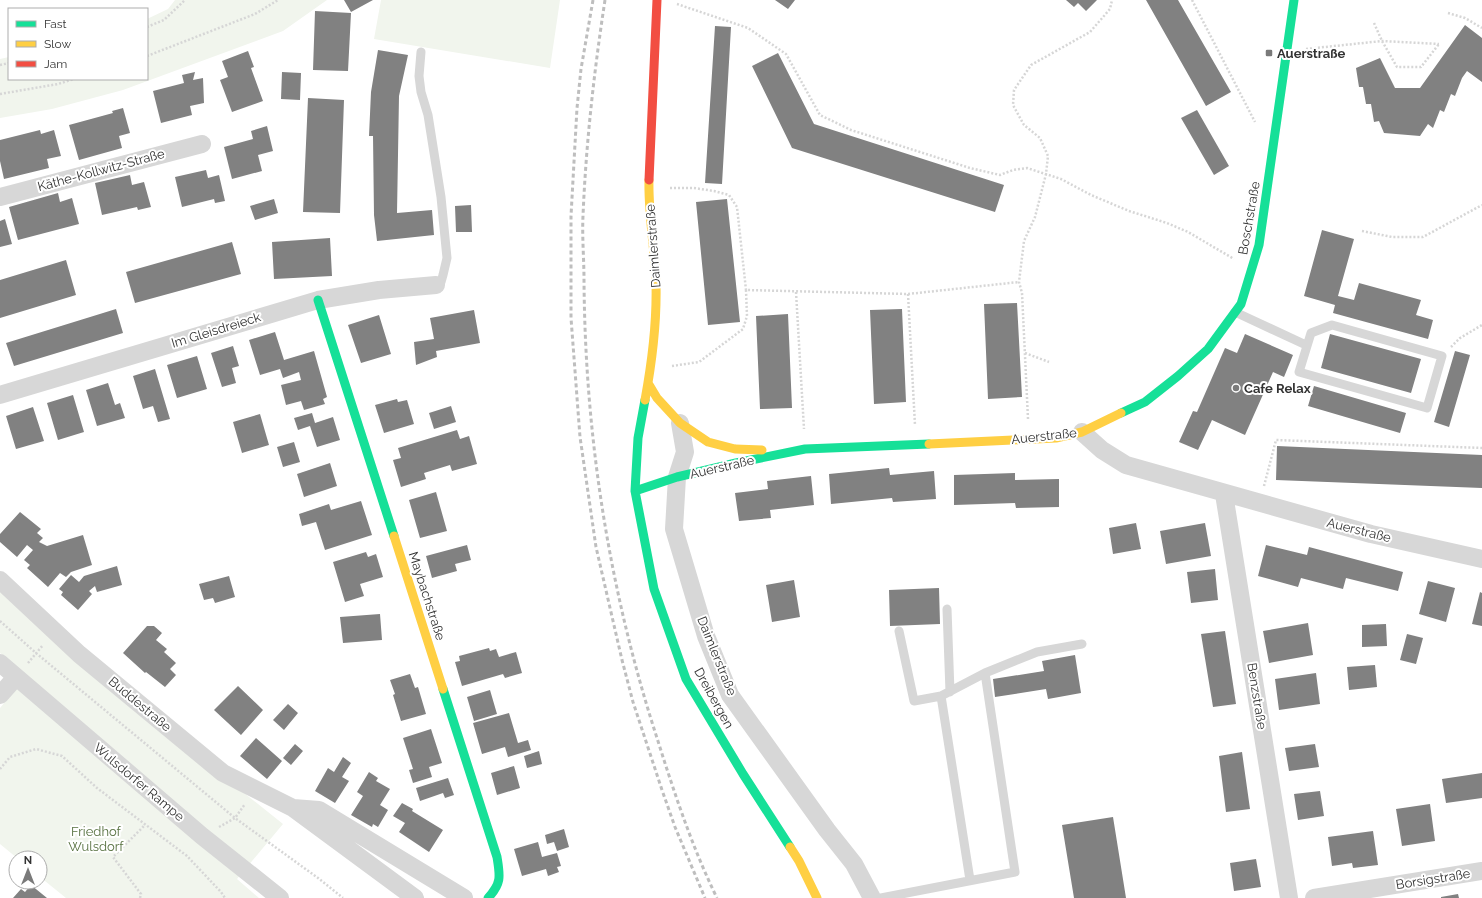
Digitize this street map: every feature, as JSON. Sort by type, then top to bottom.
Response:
[{"type":"street","name":"Daimlerstraße","points":[[635,491],[638,438],[651,368],[656,324],[656,290],[649,187],[657,0]]},
{"type":"street","name":"Boschstraße","points":[[1082,432],[1145,402],[1178,376],[1208,349],[1241,304],[1259,245],[1294,0]]},
{"type":"street","name":"Käthe-Kollwitz-Straße","points":[[0,197],[202,144]]},
{"type":"street","name":"Im Gleisdreieck","points":[[0,395],[318,300],[379,290],[436,285]]},
{"type":"street","name":"Maybachstraße","points":[[318,300],[497,857],[501,879],[497,890],[488,898]]},
{"type":"street","points":[[648,383],[657,398],[680,423],[708,442],[735,449],[805,449]]},
{"type":"street","name":"Daimlerstraße","points":[[680,423],[685,452],[678,477],[674,530],[706,636],[730,695],[827,830],[854,864],[872,898]]},
{"type":"street","name":"Auerstraße","points":[[635,491],[678,477],[805,449],[916,443],[1029,440],[1056,438],[1082,432],[1102,450],[1126,466],[1371,534],[1480,554]]},
{"type":"street","name":"Dreibergen","points":[[635,491],[654,589],[686,679],[743,774],[799,861],[817,898]]},
{"type":"street","name":"Benzstraße","points":[[1224,494],[1289,898]]},
{"type":"street","name":"Buddestraße","points":[[0,580],[80,654],[223,773],[293,808],[415,898]]},
{"type":"street","name":"Wulsdorfer Rampe","points":[[0,663],[202,836],[280,898]]},
{"type":"street","points":[[0,695],[16,677]]},
{"type":"street","name":"Buddestraße","points":[[293,808],[319,810],[464,898]]},
{"type":"street","name":"Borsigstraße","points":[[1314,898],[1482,871]]},
{"type":"lane","points":[[421,52],[419,76],[421,92],[428,116],[441,197],[447,258],[444,275],[441,282],[436,285]]},
{"type":"lane","points":[[1235,312],[1306,345]]},
{"type":"lane","points":[[1332,325],[1442,356],[1427,408],[1299,372],[1306,345],[1311,333],[1332,325]]},
{"type":"lane","points":[[947,609],[950,692]]},
{"type":"lane","points":[[899,631],[914,701],[941,696],[986,673],[1037,652],[1082,644]]},
{"type":"lane","points":[[881,898],[1015,872],[986,673]]},
{"type":"lane","points":[[941,696],[970,880]]},
{"type":"path","points":[[148,27],[164,20],[185,0]]},
{"type":"path","points":[[148,56],[255,14],[278,0]]},
{"type":"path","points":[[1029,440],[1022,293],[1019,282],[1024,241],[1035,217],[1046,174],[1048,156],[1040,138],[1024,125],[1013,105],[1014,90],[1031,65],[1090,32],[1110,9],[1112,0]]},
{"type":"path","points":[[1192,0],[1255,122],[1277,127]]},
{"type":"path","points":[[671,2],[748,28],[786,54],[820,115],[851,130],[970,168],[1000,175],[1014,170],[1027,168],[1061,179],[1091,195],[1129,211],[1167,223],[1188,232],[1251,270]]},
{"type":"path","points":[[1448,13],[1465,18],[1482,28]]},
{"type":"path","points":[[1287,52],[1382,41],[1439,44],[1421,67],[1397,67],[1382,41],[1374,23]]},
{"type":"path","points":[[0,94],[58,84],[71,80]]},
{"type":"path","points":[[649,187],[694,188],[729,195],[737,207],[746,290],[747,316],[743,329],[699,362],[651,368]]},
{"type":"path","points":[[1362,231],[1392,237],[1423,237],[1482,205]]},
{"type":"path","points":[[746,290],[908,294],[1019,282]]},
{"type":"path","points":[[796,292],[805,449]]},
{"type":"path","points":[[908,294],[916,443]]},
{"type":"path","points":[[1442,356],[1460,338],[1482,325]]},
{"type":"path","points":[[1025,353],[1049,362]]},
{"type":"path","points":[[1260,504],[1276,440],[1482,448]]},
{"type":"path","points":[[0,621],[36,653],[235,818],[343,898]]},
{"type":"path","points":[[16,677],[55,631]]},
{"type":"path","points":[[0,769],[10,756],[36,749],[62,756],[97,788],[187,856],[225,898]]},
{"type":"path","points":[[202,836],[235,818],[256,790]]},
{"type":"path","points":[[140,898],[141,894],[113,857],[145,825]]},
{"type":"green space","points":[[175,0],[327,0],[283,31],[123,90],[52,109],[0,118],[0,59],[8,57],[8,80],[148,80],[148,19],[168,9]]},
{"type":"green space","points":[[381,0],[560,0],[550,68],[374,39]]},
{"type":"green space","name":"Friedhof Wulsdorf","points":[[0,591],[78,660],[283,824],[237,879],[259,898],[66,898],[48,883],[48,850],[8,851],[0,844],[0,708],[26,677],[0,653]]},
{"type":"building","points":[[344,0],[373,0],[351,12]]},
{"type":"building","points":[[775,0],[795,0],[788,9]]},
{"type":"building","points":[[1066,0],[1097,0],[1086,11],[1078,3],[1074,7]]},
{"type":"building","points":[[1146,0],[1178,0],[1231,92],[1206,106]]},
{"type":"building","points":[[315,11],[351,13],[348,71],[313,70]]},
{"type":"building","points":[[1465,25],[1482,38],[1482,82],[1467,71],[1462,78],[1455,96],[1451,94],[1444,112],[1440,110],[1433,128],[1428,124],[1420,136],[1384,133],[1379,121],[1374,122],[1371,104],[1366,104],[1363,87],[1359,87],[1356,68],[1380,58],[1395,88],[1420,88]]},
{"type":"building","points":[[715,26],[731,27],[722,184],[705,183]]},
{"type":"building","points":[[378,50],[408,55],[399,96],[397,213],[432,210],[434,235],[377,241],[374,215],[373,136],[369,136],[371,92]]},
{"type":"building","points":[[248,51],[254,67],[251,68],[263,101],[232,112],[220,80],[228,77],[222,61]]},
{"type":"building","points":[[778,53],[814,124],[1004,185],[995,212],[792,148],[752,66]]},
{"type":"building","points":[[195,72],[193,80],[203,78],[204,103],[190,106],[192,115],[161,123],[153,91],[184,83],[182,75]]},
{"type":"building","points":[[282,72],[301,73],[300,100],[281,99]]},
{"type":"building","points":[[308,98],[344,100],[340,213],[303,212]]},
{"type":"building","points":[[123,108],[130,133],[119,136],[122,148],[79,160],[69,125],[113,113],[112,111]]},
{"type":"building","points":[[1197,110],[1229,166],[1214,175],[1181,118]]},
{"type":"building","points":[[267,126],[273,151],[258,155],[262,171],[232,179],[224,147],[253,139],[251,131]]},
{"type":"building","points":[[40,130],[41,134],[54,130],[61,156],[47,159],[49,168],[4,179],[0,161],[0,140]]},
{"type":"building","points":[[206,170],[208,178],[219,175],[225,201],[215,203],[214,199],[182,207],[175,177]]},
{"type":"building","points":[[130,175],[132,185],[144,182],[151,207],[138,210],[137,207],[102,215],[95,183]]},
{"type":"building","points":[[58,193],[60,202],[72,198],[79,224],[18,240],[9,207]]},
{"type":"building","points":[[274,199],[278,213],[255,220],[250,206]]},
{"type":"building","points":[[727,199],[740,322],[708,325],[696,202]]},
{"type":"building","points":[[471,205],[472,232],[456,232],[455,206]]},
{"type":"building","points":[[5,219],[12,244],[0,247],[0,221]]},
{"type":"building","points":[[1322,230],[1354,239],[1338,296],[1354,300],[1359,283],[1421,300],[1416,315],[1433,320],[1428,339],[1333,313],[1335,305],[1304,296]]},
{"type":"building","points":[[330,238],[332,276],[274,279],[272,242]]},
{"type":"building","points":[[232,242],[241,274],[135,303],[126,272]]},
{"type":"building","points":[[66,260],[76,295],[0,318],[0,280]]},
{"type":"building","points":[[1017,303],[1022,397],[988,399],[984,304]]},
{"type":"building","points":[[116,309],[123,333],[14,366],[6,343]]},
{"type":"building","points":[[902,309],[906,402],[874,404],[870,310]]},
{"type":"building","points":[[474,310],[480,343],[436,351],[437,357],[416,365],[414,342],[434,339],[430,318]]},
{"type":"building","points":[[788,314],[792,408],[760,409],[756,316]]},
{"type":"building","points":[[379,315],[391,354],[361,363],[348,325]]},
{"type":"building","points":[[275,332],[284,360],[314,351],[327,397],[323,399],[325,404],[304,410],[301,401],[286,405],[281,385],[301,380],[299,372],[283,378],[280,369],[260,375],[249,340]]},
{"type":"building","points":[[1245,334],[1293,355],[1284,377],[1273,372],[1245,435],[1212,420],[1198,450],[1179,442],[1193,411],[1197,412],[1225,348],[1237,353]]},
{"type":"building","points":[[1330,334],[1421,359],[1411,393],[1321,368]]},
{"type":"building","points":[[233,346],[239,366],[232,368],[236,383],[222,387],[211,353]]},
{"type":"building","points":[[1455,351],[1470,355],[1449,427],[1434,422]]},
{"type":"building","points":[[197,356],[207,389],[177,398],[167,365]]},
{"type":"building","points":[[155,369],[170,419],[158,422],[153,406],[143,409],[133,376]]},
{"type":"building","points":[[108,383],[115,405],[120,403],[125,418],[97,426],[86,390]]},
{"type":"building","points":[[1314,386],[1406,413],[1400,433],[1308,406]]},
{"type":"building","points":[[73,395],[84,432],[58,440],[47,403]]},
{"type":"building","points":[[397,399],[398,402],[407,400],[414,424],[384,433],[375,405]]},
{"type":"building","points":[[451,406],[456,422],[434,429],[429,413]]},
{"type":"building","points":[[33,407],[44,441],[16,449],[6,416]]},
{"type":"building","points":[[312,413],[315,423],[333,417],[340,440],[317,447],[310,426],[298,430],[294,418]]},
{"type":"building","points":[[260,414],[269,445],[242,453],[233,422]]},
{"type":"building","points":[[457,430],[460,439],[469,436],[477,464],[452,471],[450,465],[424,473],[426,479],[401,487],[393,460],[401,458],[398,448]]},
{"type":"building","points":[[294,442],[300,462],[283,467],[277,447]]},
{"type":"building","points":[[1277,446],[1482,455],[1482,488],[1276,480]]},
{"type":"building","points":[[330,463],[337,486],[304,497],[297,474]]},
{"type":"building","points":[[889,468],[890,475],[934,471],[936,499],[893,502],[892,498],[831,504],[829,474]]},
{"type":"building","points":[[1015,473],[1015,480],[1059,479],[1059,507],[1016,508],[1015,503],[954,505],[954,475]]},
{"type":"building","points":[[811,476],[814,505],[770,510],[771,518],[739,521],[735,493],[768,489],[767,481]]},
{"type":"building","points":[[436,492],[447,531],[420,538],[409,500]]},
{"type":"building","points":[[361,501],[372,535],[325,550],[316,522],[302,526],[299,514],[329,504],[331,510]]},
{"type":"building","points":[[20,512],[41,529],[37,533],[43,538],[39,542],[47,546],[83,535],[92,565],[71,572],[66,577],[60,573],[48,587],[27,568],[30,565],[24,560],[33,550],[27,545],[17,557],[0,542],[0,534]]},
{"type":"building","points":[[1136,523],[1141,549],[1113,554],[1109,528]]},
{"type":"building","points":[[1205,523],[1211,556],[1166,564],[1160,531]]},
{"type":"building","points":[[467,545],[471,560],[455,564],[457,571],[432,578],[426,556]]},
{"type":"building","points":[[1266,545],[1307,555],[1309,547],[1403,572],[1398,591],[1346,578],[1343,589],[1301,578],[1298,587],[1258,576]]},
{"type":"building","points":[[366,552],[368,557],[376,554],[383,577],[360,584],[364,596],[345,602],[333,562]]},
{"type":"building","points":[[117,566],[122,585],[97,592],[95,586],[89,591],[92,594],[78,610],[61,595],[63,592],[59,589],[71,575],[79,582],[84,576]]},
{"type":"building","points":[[1215,569],[1218,600],[1191,603],[1187,572]]},
{"type":"building","points":[[229,576],[235,597],[215,603],[213,598],[204,600],[199,584]]},
{"type":"building","points":[[794,580],[800,617],[772,622],[766,585]]},
{"type":"building","points":[[1428,581],[1455,588],[1446,622],[1419,614]]},
{"type":"building","points":[[939,588],[940,624],[890,626],[889,590]]},
{"type":"building","points":[[1480,592],[1482,593],[1482,626],[1472,624]]},
{"type":"building","points":[[380,614],[382,640],[343,643],[340,617]]},
{"type":"building","points":[[1308,623],[1313,655],[1269,663],[1263,631]]},
{"type":"building","points":[[1386,624],[1387,646],[1362,647],[1362,625]]},
{"type":"building","points":[[147,626],[154,626],[162,633],[156,640],[167,649],[164,652],[176,663],[170,669],[176,675],[165,687],[146,672],[145,673],[123,653]]},
{"type":"building","points":[[1225,631],[1236,704],[1213,707],[1201,634]]},
{"type":"building","points":[[1407,634],[1423,638],[1416,664],[1400,660]]},
{"type":"building","points":[[489,648],[490,651],[496,649],[499,657],[516,652],[522,673],[505,678],[503,674],[462,686],[455,662],[460,661],[459,656]]},
{"type":"building","points":[[1075,655],[1081,693],[1048,699],[1046,689],[995,697],[993,679],[1044,671],[1042,661]]},
{"type":"building","points":[[1375,665],[1377,687],[1349,690],[1347,667]]},
{"type":"building","points":[[1316,673],[1320,704],[1279,710],[1275,679]]},
{"type":"building","points":[[410,674],[415,688],[418,687],[426,714],[401,721],[393,695],[395,694],[390,680]]},
{"type":"building","points":[[238,686],[263,710],[241,735],[214,710]]},
{"type":"building","points":[[490,690],[497,714],[474,721],[467,697]]},
{"type":"building","points":[[288,704],[298,713],[284,730],[273,720]]},
{"type":"building","points":[[509,713],[518,743],[528,740],[531,750],[508,757],[505,747],[482,754],[473,723]]},
{"type":"building","points":[[431,729],[442,763],[429,767],[432,777],[413,783],[409,770],[413,769],[403,738]]},
{"type":"building","points":[[256,738],[282,761],[267,779],[240,756]]},
{"type":"building","points":[[295,744],[303,751],[291,765],[283,758]]},
{"type":"building","points":[[1315,744],[1319,767],[1289,771],[1285,748]]},
{"type":"building","points":[[539,751],[542,764],[527,768],[524,756]]},
{"type":"building","points":[[1242,752],[1250,809],[1226,812],[1219,756]]},
{"type":"building","points":[[343,757],[351,763],[342,777],[349,781],[335,803],[315,791],[328,768],[334,772]]},
{"type":"building","points":[[514,766],[520,788],[497,795],[491,773]]},
{"type":"building","points":[[369,772],[378,778],[376,781],[390,789],[380,805],[388,810],[378,827],[373,824],[372,827],[351,815],[363,796],[357,792]]},
{"type":"building","points":[[1482,773],[1482,798],[1446,803],[1442,779]]},
{"type":"building","points":[[448,778],[454,795],[445,798],[443,793],[420,801],[416,788]]},
{"type":"building","points":[[1320,791],[1324,816],[1298,820],[1294,794]]},
{"type":"building","points":[[402,803],[443,830],[429,852],[399,832],[405,823],[393,816]]},
{"type":"building","points":[[1430,804],[1435,841],[1402,846],[1396,809]]},
{"type":"building","points":[[1113,817],[1126,898],[1074,898],[1062,825]]},
{"type":"building","points":[[564,829],[569,847],[557,851],[554,842],[547,844],[545,835]]},
{"type":"building","points":[[1373,831],[1378,865],[1353,868],[1352,863],[1332,866],[1328,837]]},
{"type":"building","points":[[538,842],[542,857],[557,853],[561,866],[557,867],[559,872],[548,876],[546,869],[522,876],[514,849]]},
{"type":"building","points":[[1256,859],[1261,887],[1234,891],[1230,863]]},
{"type":"building","points":[[20,890],[25,892],[27,890],[37,890],[47,898],[13,898]]},
{"type":"building","points":[[1458,894],[1459,898],[1441,898],[1441,897]]},
{"type":"railway","points":[[593,0],[581,69],[577,108],[571,216],[571,318],[580,437],[596,547],[633,702],[675,827],[705,898]]},
{"type":"railway","points":[[605,0],[591,108],[584,189],[583,224],[585,338],[595,454],[613,569],[625,626],[640,682],[663,758],[684,819],[699,859],[717,898]]},
{"type":"traffic: fast","points":[[1121,413],[1145,402],[1178,376],[1208,349],[1241,304],[1259,245],[1294,0]]},
{"type":"traffic: fast","points":[[318,300],[394,536]]},
{"type":"traffic: fast","points":[[645,400],[638,438],[635,491],[654,589],[686,679],[743,774],[790,847]]},
{"type":"traffic: fast","points":[[635,491],[677,477],[805,449],[929,444]]},
{"type":"traffic: fast","points":[[443,689],[497,857],[499,879],[496,888],[488,898]]},
{"type":"traffic: slow","points":[[645,400],[654,343],[656,314],[655,271],[649,180]]},
{"type":"traffic: slow","points":[[648,383],[657,398],[680,423],[708,442],[735,449],[762,450]]},
{"type":"traffic: slow","points":[[929,444],[1056,438],[1082,432],[1121,413]]},
{"type":"traffic: slow","points":[[394,536],[443,689]]},
{"type":"traffic: slow","points":[[790,847],[799,861],[817,898]]},
{"type":"traffic: jam","points":[[649,180],[657,0]]},
{"type":"place","name":"Auerstraße","points":[[1269,53]]},
{"type":"place","name":"Cafe Relax","points":[[1236,388]]}]
